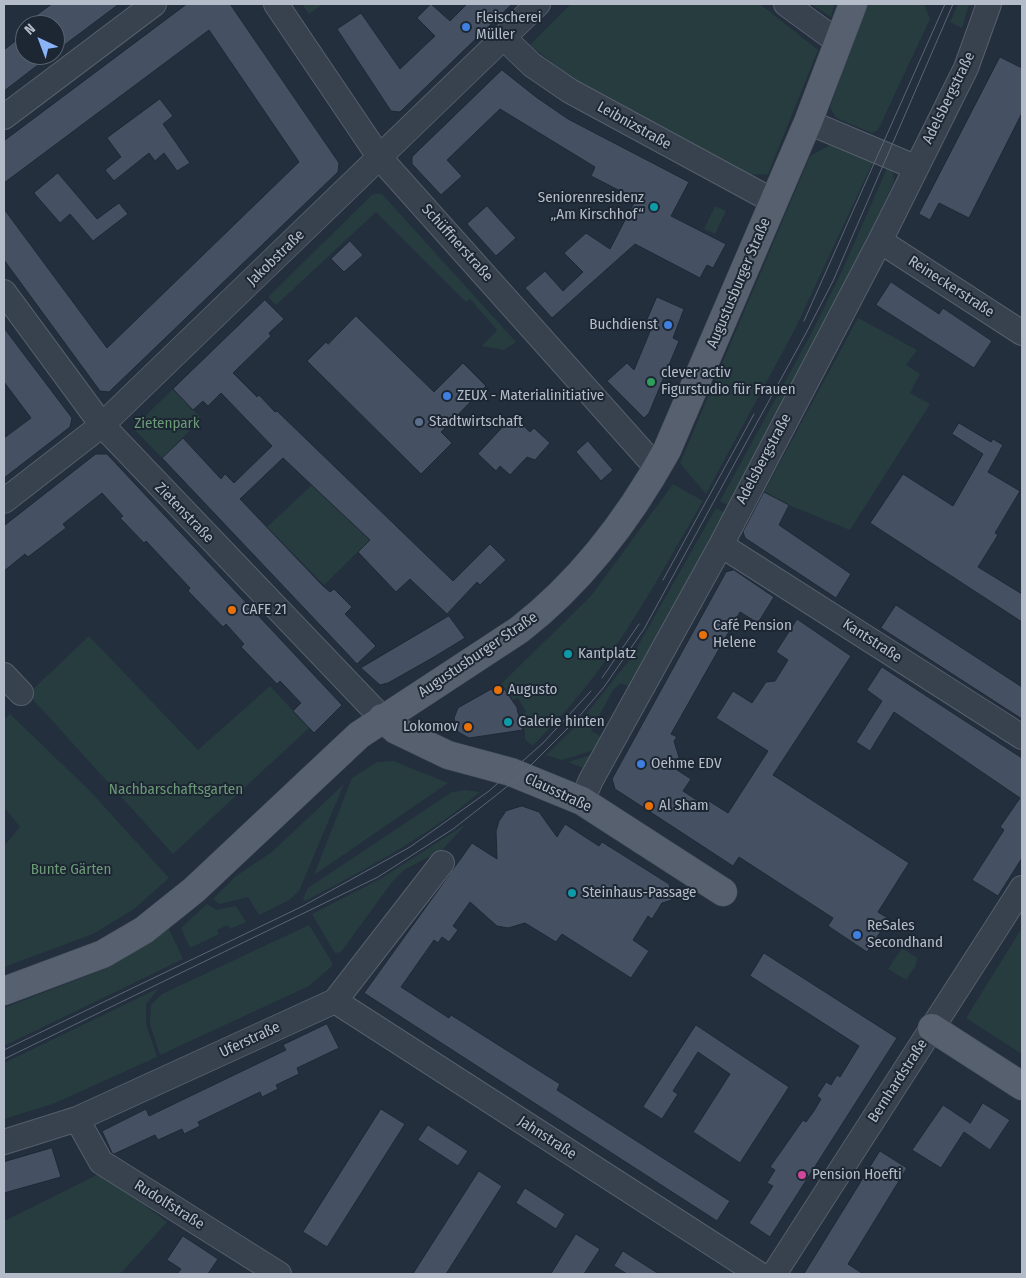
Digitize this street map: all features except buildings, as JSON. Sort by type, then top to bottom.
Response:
[{"type":"main road","name":"Augustusburger Straße","points":[[4,991],[102,954],[144,930],[194,890],[334,757],[382,718],[519,630],[543,611],[570,585],[616,530],[657,468],[681,419],[808,122],[853,4]]},
{"type":"main road","name":"Clausstraße","points":[[382,718],[404,735],[448,755],[587,791],[723,892]]},
{"type":"main road","points":[[932,1028],[1022,1086]]},
{"type":"street","points":[[4,117],[154,4]]},
{"type":"street","name":"Schüffnerstraße","points":[[276,4],[380,158],[657,468]]},
{"type":"street","name":"Jakobstraße","points":[[4,501],[102,425],[538,4]]},
{"type":"street","points":[[786,4],[838,42]]},
{"type":"street","name":"Adelsbergstraße","points":[[587,791],[721,545],[880,241],[915,167],[966,68],[989,4]]},
{"type":"street","name":"Leibnizstraße","points":[[504,38],[532,65],[570,91],[773,201]]},
{"type":"street","points":[[808,122],[915,167]]},
{"type":"street","name":"Reineckerstraße","points":[[880,241],[1022,334]]},
{"type":"street","name":"Zietenstraße","points":[[4,292],[102,425],[382,718]]},
{"type":"street","name":"Kantstraße","points":[[721,545],[1022,737]]},
{"type":"street","points":[[4,675],[21,693]]},
{"type":"street","name":"Uferstraße","points":[[4,1142],[77,1120],[335,1001],[442,863]]},
{"type":"street","name":"Bernhardstraße","points":[[774,1274],[1022,888]]},
{"type":"street","name":"Jahnstraße","points":[[335,1001],[759,1274]]},
{"type":"street","name":"Rudolfstraße","points":[[77,1120],[101,1162],[280,1274]]},
{"type":"green space","points":[[302,4],[323,4],[309,14]]},
{"type":"green space","points":[[571,4],[760,4],[818,50],[768,174],[749,175],[579,84],[530,45]]},
{"type":"green space","points":[[811,4],[835,4],[831,17]]},
{"type":"green space","points":[[867,4],[924,4],[930,19],[878,130],[872,133],[836,118],[830,107]]},
{"type":"green space","points":[[958,4],[969,4],[962,28],[950,22]]},
{"type":"green space","points":[[830,145],[873,162],[795,329],[706,494],[680,463],[810,156]]},
{"type":"green space","points":[[887,168],[893,172],[894,181],[865,245],[728,505],[720,501],[811,334],[842,271]]},
{"type":"green space","points":[[373,194],[382,194],[516,342],[504,350],[482,346],[497,330],[470,299],[466,302],[376,212],[276,305],[268,297]]},
{"type":"green space","points":[[715,206],[726,211],[715,234],[704,229]]},
{"type":"green space","points":[[858,318],[917,350],[906,365],[920,374],[910,393],[930,404],[850,530],[789,505],[764,492]]},
{"type":"green space","name":"Zietenpark","points":[[173,389],[202,419],[162,458],[133,428]]},
{"type":"green space","points":[[673,484],[703,501],[646,599],[606,660],[584,689],[532,746],[525,739],[525,732],[519,716],[526,712],[518,698],[513,700],[501,684],[591,596]]},
{"type":"green space","points":[[312,485],[370,540],[324,585],[267,527]]},
{"type":"green space","points":[[716,508],[724,512],[631,688],[621,683],[613,690],[591,731],[604,738],[598,749],[562,760],[546,755],[579,723],[631,658]]},
{"type":"green space","name":"Nachbarschaftsgarten","points":[[89,636],[198,750],[270,686],[309,728],[173,854],[28,694]]},
{"type":"green space","name":"Bunte Gärten","points":[[10,714],[89,790],[169,878],[134,909],[93,934],[4,967],[4,846],[20,827],[4,807],[4,719]]},
{"type":"green space","points":[[597,753],[588,770],[568,762]]},
{"type":"green space","points":[[393,761],[448,783],[314,875],[352,778],[377,762]]},
{"type":"green space","points":[[344,784],[299,891],[289,900],[259,915],[248,897],[219,904],[213,899],[236,876],[272,852]]},
{"type":"green space","points":[[465,790],[480,792],[439,824],[417,838],[305,901],[303,898],[308,888],[452,792]]},
{"type":"green space","points":[[466,824],[442,850],[404,870],[392,882],[341,952],[335,953],[312,914],[382,878]]},
{"type":"green space","points":[[207,904],[216,910],[236,906],[246,922],[230,929],[228,925],[217,930],[219,934],[190,948],[181,928]]},
{"type":"green space","points":[[309,925],[332,962],[332,966],[309,986],[160,1055],[150,1024],[151,1005],[162,994]]},
{"type":"green space","points":[[1022,928],[1022,1054],[966,1018]]},
{"type":"green space","points":[[169,929],[183,959],[4,1046],[4,1008],[110,967]]},
{"type":"green space","points":[[902,948],[917,958],[916,965],[906,980],[888,969]]},
{"type":"green space","points":[[159,988],[146,1004],[146,1024],[157,1057],[55,1103],[4,1119],[4,1063]]},
{"type":"green space","points":[[101,1173],[167,1222],[122,1272],[119,1274],[4,1274],[4,1221]]},
{"type":"tram line","points":[[804,321],[945,4]]},
{"type":"tram line","points":[[4,1059],[378,877],[453,829],[494,797],[520,776],[577,719],[604,687],[644,629],[805,335],[833,281],[953,4]]},
{"type":"tram line","points":[[663,580],[754,414]]},
{"type":"tram line","points":[[602,678],[639,624]]},
{"type":"tram line","points":[[4,1050],[303,906],[410,847],[489,791],[543,743],[591,691]]},
{"type":"place","name":"Fleischerei Müller","points":[[466,27]]},
{"type":"place","name":"Seniorenresidenz „Am Kirschhof“","points":[[654,207]]},
{"type":"place","name":"Buchdienst","points":[[668,325]]},
{"type":"place","name":"clever activ Figurstudio für Frauen","points":[[651,382]]},
{"type":"place","name":"ZEUX - Materialinitiative","points":[[447,396]]},
{"type":"place","name":"Stadtwirtschaft","points":[[419,422]]},
{"type":"place","name":"CAFE 21","points":[[232,610]]},
{"type":"place","name":"Café Pension Helene","points":[[703,635]]},
{"type":"place","name":"Kantplatz","points":[[568,654]]},
{"type":"place","name":"Augusto","points":[[498,690]]},
{"type":"place","name":"Galerie hinten","points":[[508,722]]},
{"type":"place","name":"Lokomov","points":[[468,727]]},
{"type":"place","name":"Oehme EDV","points":[[641,764]]},
{"type":"place","name":"Al Sham","points":[[649,806]]},
{"type":"place","name":"Steinhaus-Passage","points":[[572,893]]},
{"type":"place","name":"ReSales Secondhand","points":[[857,935]]},
{"type":"place","name":"Pension Hoefti","points":[[802,1175]]}]
